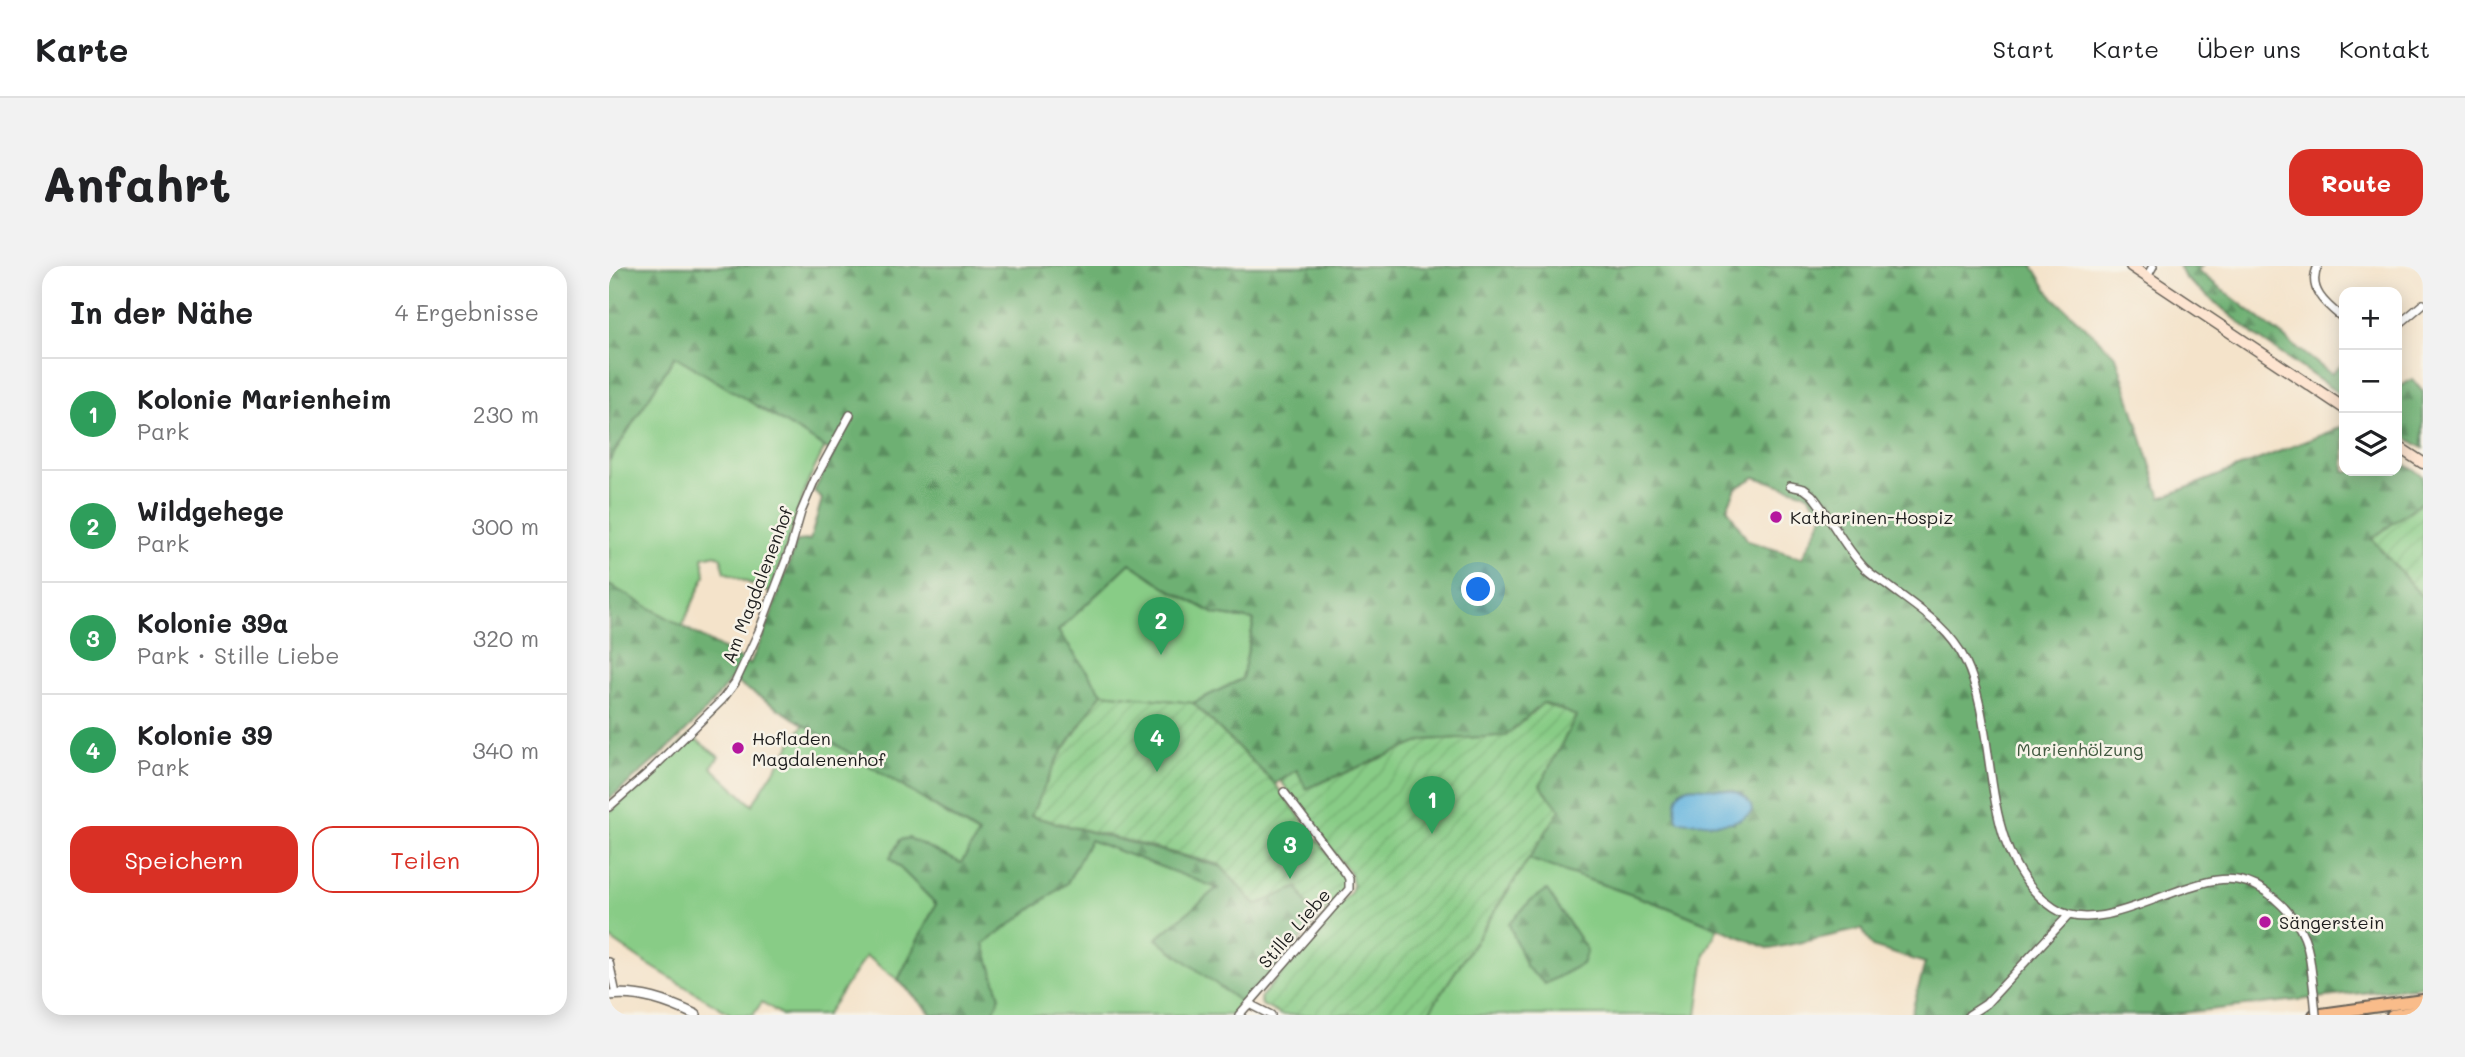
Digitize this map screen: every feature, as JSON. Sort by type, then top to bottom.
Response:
[{"type":"highway","points":[[2315,1015],[2423,1000]]},
{"type":"highway","points":[[2392,1015],[2423,1010]]},
{"type":"main road","points":[[2131,266],[2150,271],[2339,404]]},
{"type":"main road","points":[[2402,449],[2423,463]]},
{"type":"street","points":[[2318,266],[2314,273],[2315,287],[2323,302],[2339,315]]},
{"type":"street","points":[[2402,322],[2423,304]]},
{"type":"street","name":"Am Magdalenenhof","points":[[609,807],[722,700],[735,683],[759,631],[810,490],[850,415]]},
{"type":"street","points":[[1790,486],[1804,489],[1812,495],[1862,566],[1936,623],[1958,646],[1973,676],[1979,699],[2000,821],[2012,859],[2032,890],[2049,905],[2069,916],[2110,914],[2207,883],[2235,879],[2250,883],[2268,892],[2291,913],[2301,928],[2308,951],[2315,1015]]},
{"type":"street","name":"Stille Liebe","points":[[1239,1015],[1349,889],[1347,875],[1284,792]]},
{"type":"street","points":[[1969,1015],[1986,1004],[2069,916]]},
{"type":"street","points":[[609,962],[612,995],[641,996],[663,1001],[696,1015]]},
{"type":"street","points":[[1249,1004],[1271,1015]]},
{"type":"green space","name":"Marienhölzung","points":[[609,266],[2033,266],[2050,294],[2116,356],[2161,498],[2339,428],[2339,476],[2402,476],[2402,462],[2423,476],[2423,501],[2372,539],[2423,598],[2423,986],[2164,1015],[1911,1015],[1925,963],[1872,947],[1862,929],[1770,949],[1667,907],[1529,859],[1559,810],[1540,785],[1576,716],[1544,703],[1506,736],[1425,740],[1305,789],[1297,770],[1275,784],[1193,703],[1242,679],[1254,620],[1215,614],[1170,590],[1130,563],[1058,631],[1102,693],[1057,760],[1031,816],[1298,887],[1316,922],[1244,1005],[1156,939],[1217,888],[1090,840],[1067,883],[984,944],[1000,997],[992,1015],[932,1015],[898,980],[936,904],[890,858],[900,840],[909,838],[961,863],[979,834],[731,679],[689,728],[609,799],[609,585],[750,664],[767,627],[797,541],[810,540],[822,499],[814,491],[834,453],[675,356],[609,461]],"holes":[[[1755,477],[1808,494],[1823,516],[1802,558],[1748,541],[1727,508],[1736,488]],[[1687,787],[1743,793],[1734,823],[1681,790]]]},
{"type":"green space","points":[[2179,266],[2202,266],[2197,270],[2331,374],[2339,367],[2339,394],[2260,339],[2185,278]]},
{"type":"green space","points":[[675,356],[825,447],[808,482],[770,593],[725,572],[721,558],[716,554],[703,557],[705,576],[682,626],[609,585],[609,461]]},
{"type":"green space","points":[[2412,379],[2423,392],[2423,448],[2402,435],[2402,386]]},
{"type":"green space","points":[[2423,501],[2423,598],[2372,539]]},
{"type":"green space","points":[[1130,563],[1170,590],[1215,614],[1254,620],[1242,679],[1193,703],[1102,693],[1058,631]]},
{"type":"green space","points":[[1102,693],[1193,703],[1275,784],[1345,876],[1346,888],[1316,922],[1298,887],[1256,905],[1220,865],[1031,816],[1057,760]]},
{"type":"green space","points":[[1543,703],[1576,716],[1540,785],[1560,810],[1427,1015],[1281,1015],[1262,1005],[1260,998],[1351,892],[1353,885],[1351,875],[1281,781],[1297,770],[1306,789],[1425,740],[1506,736]]},
{"type":"green space","points":[[804,724],[979,835],[961,864],[909,838],[891,858],[936,904],[898,980],[866,956],[826,1015],[782,1015],[762,1002],[753,1015],[732,1015],[609,938],[609,813],[690,735],[719,757],[711,767],[752,805]]},
{"type":"green space","points":[[1090,840],[1218,888],[1244,1005],[1235,1015],[992,1015],[1000,997],[983,944],[1067,883]]},
{"type":"green space","points":[[1529,859],[1667,907],[1718,928],[1705,955],[1697,1015],[1427,1015]]},
{"type":"green space","points":[[1547,890],[1587,950],[1582,964],[1545,984],[1526,967],[1509,924],[1531,900]]},
{"type":"water","points":[[1687,787],[1736,792],[1744,796],[1752,811],[1737,821],[1728,823],[1678,821],[1676,802],[1679,793]]},
{"type":"place","name":"Katharinen-Hospiz","points":[[1776,517]]},
{"type":"place","name":"Wildgehege","points":[[1161,655]]},
{"type":"place","name":"Hofladen Magdalenenhof","points":[[738,748]]},
{"type":"place","name":"Kolonie 39","points":[[1157,772]]},
{"type":"place","name":"Kolonie Marienheim","points":[[1432,834]]},
{"type":"place","name":"Kolonie 39a","points":[[1290,879]]},
{"type":"place","name":"Sängerstein","points":[[2265,922]]}]
